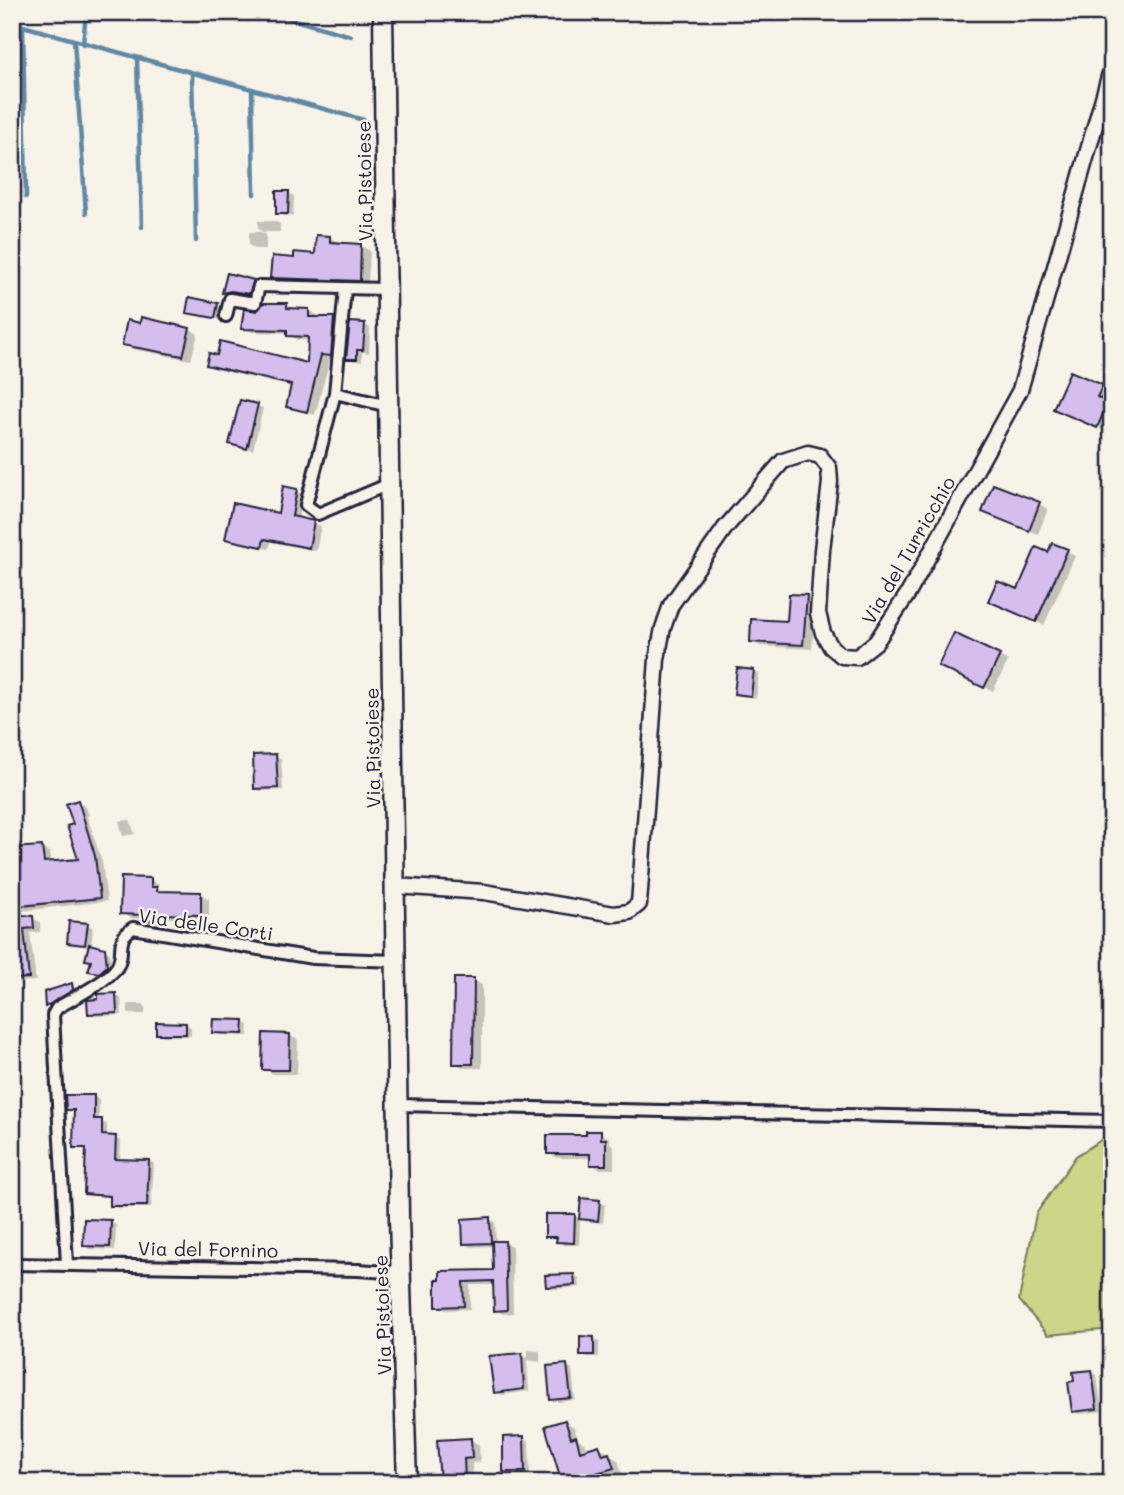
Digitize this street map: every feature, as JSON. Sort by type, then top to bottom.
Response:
[{"type":"main road","name":"Via Pistoiese","points":[[383,12],[398,1105],[407,1483]]},
{"type":"street","name":"Via del Turricchio","points":[[395,886],[484,892],[614,914],[629,912],[639,904],[657,659],[663,628],[671,605],[725,528],[783,461],[808,453],[820,456],[829,468],[818,613],[823,633],[831,647],[842,656],[857,657],[876,642],[909,592],[1020,390],[1112,66]]},
{"type":"street","points":[[226,316],[230,299],[255,303],[259,286],[386,289]]},
{"type":"street","points":[[345,289],[335,393],[306,506],[318,514],[389,484]]},
{"type":"street","points":[[335,393],[388,406]]},
{"type":"street","name":"Via delle Corti","points":[[67,1264],[53,1015],[57,1008],[109,976],[118,965],[125,933],[133,928],[313,958],[396,961]]},
{"type":"street","points":[[398,1105],[1112,1121]]},
{"type":"street","name":"Via del Fornino","points":[[12,1264],[402,1273]]},
{"type":"green space","points":[[1112,1133],[1112,1329],[1048,1335],[1019,1300],[1036,1214],[1076,1156]]},
{"type":"building","points":[[276,191],[289,191],[288,214],[276,214]]},
{"type":"building","points":[[316,235],[330,236],[330,242],[361,244],[360,281],[270,278],[272,256],[294,258],[294,252],[315,254]]},
{"type":"building","points":[[227,273],[254,280],[249,294],[231,291],[222,293]]},
{"type":"building","points":[[189,297],[218,303],[215,318],[186,313]]},
{"type":"building","points":[[263,303],[287,303],[287,308],[309,309],[309,317],[334,317],[331,356],[321,355],[307,412],[286,407],[291,385],[206,365],[209,353],[217,355],[220,341],[307,363],[308,337],[287,336],[287,330],[241,329],[244,309],[257,311]]},
{"type":"building","points":[[141,317],[190,328],[183,356],[122,345],[127,320],[140,323]]},
{"type":"building","points":[[350,322],[365,323],[363,350],[357,350],[357,359],[346,359]]},
{"type":"building","points":[[1070,371],[1103,385],[1097,397],[1108,402],[1097,428],[1053,409]]},
{"type":"building","points":[[240,400],[258,404],[247,449],[229,444]]},
{"type":"building","points":[[993,484],[1040,502],[1029,531],[982,512]]},
{"type":"building","points":[[283,486],[297,489],[292,516],[314,521],[309,548],[264,539],[262,547],[225,539],[233,503],[278,513]]},
{"type":"building","points":[[1052,543],[1068,549],[1036,622],[988,601],[997,581],[1018,589],[1036,547],[1048,552]]},
{"type":"building","points":[[789,594],[807,595],[803,645],[750,642],[751,619],[787,621]]},
{"type":"building","points":[[954,633],[1000,655],[984,688],[938,666]]},
{"type":"building","points":[[737,668],[754,670],[751,696],[734,694]]},
{"type":"building","points":[[276,754],[278,788],[254,789],[253,755]]},
{"type":"building","points":[[78,800],[95,856],[100,898],[21,906],[22,915],[33,916],[34,928],[24,929],[29,978],[12,979],[12,848],[42,846],[44,862],[78,859],[67,826],[73,824],[66,804]]},
{"type":"building","points":[[121,877],[151,878],[151,887],[157,887],[157,891],[201,892],[201,915],[158,914],[158,921],[143,920],[143,915],[120,914]]},
{"type":"building","points":[[69,921],[88,923],[85,945],[67,943]]},
{"type":"building","points":[[89,944],[105,948],[107,966],[99,973],[88,971],[91,961],[85,960]]},
{"type":"building","points":[[454,978],[474,978],[473,1064],[453,1064]]},
{"type":"building","points":[[72,983],[73,990],[45,1007],[44,992]]},
{"type":"building","points":[[116,993],[117,1013],[88,1014],[87,1000],[98,999],[98,994]]},
{"type":"building","points":[[213,1019],[244,1020],[243,1034],[212,1033]]},
{"type":"building","points":[[156,1022],[186,1023],[186,1034],[156,1034]]},
{"type":"building","points":[[263,1033],[290,1034],[289,1070],[262,1070]]},
{"type":"building","points":[[65,1095],[94,1095],[94,1119],[102,1119],[102,1135],[116,1136],[115,1159],[149,1160],[147,1206],[110,1206],[110,1196],[84,1194],[86,1148],[73,1148],[74,1110],[66,1110]]},
{"type":"building","points":[[586,1131],[601,1131],[601,1139],[606,1139],[606,1165],[590,1165],[590,1154],[547,1154],[547,1135],[586,1135]]},
{"type":"building","points":[[581,1198],[600,1200],[598,1221],[579,1219]]},
{"type":"building","points":[[545,1214],[575,1214],[574,1243],[556,1242],[557,1237],[545,1237]]},
{"type":"building","points":[[490,1217],[491,1243],[463,1244],[462,1219]]},
{"type":"building","points":[[84,1219],[111,1220],[110,1247],[83,1246]]},
{"type":"building","points":[[492,1241],[505,1241],[507,1310],[494,1311],[493,1281],[463,1282],[464,1306],[436,1307],[436,1280],[440,1280],[440,1271],[493,1270]]},
{"type":"building","points":[[574,1274],[575,1285],[546,1287],[545,1275]]},
{"type":"building","points":[[580,1336],[594,1337],[594,1355],[580,1355]]},
{"type":"building","points":[[522,1353],[524,1389],[494,1393],[489,1356]]},
{"type":"building","points":[[567,1364],[571,1398],[550,1400],[547,1366]]},
{"type":"building","points":[[1092,1370],[1097,1409],[1072,1412],[1068,1382],[1074,1381],[1073,1372]]},
{"type":"building","points":[[565,1420],[571,1438],[576,1436],[580,1451],[599,1445],[603,1455],[609,1453],[614,1468],[562,1483],[545,1426]]},
{"type":"building","points":[[524,1436],[525,1472],[503,1472],[503,1437]]},
{"type":"building","points":[[471,1438],[472,1458],[464,1459],[465,1480],[440,1482],[437,1440]]},
{"type":"waterway","points":[[17,18],[18,12]]},
{"type":"waterway","points":[[83,44],[86,12]]},
{"type":"waterway","points":[[266,12],[351,36]]},
{"type":"waterway","points":[[12,23],[364,120]]},
{"type":"waterway","points":[[23,26],[26,197]]},
{"type":"waterway","points":[[74,41],[86,213]]},
{"type":"waterway","points":[[137,58],[142,227]]},
{"type":"waterway","points":[[192,73],[196,241]]},
{"type":"waterway","points":[[252,90],[254,194]]}]
